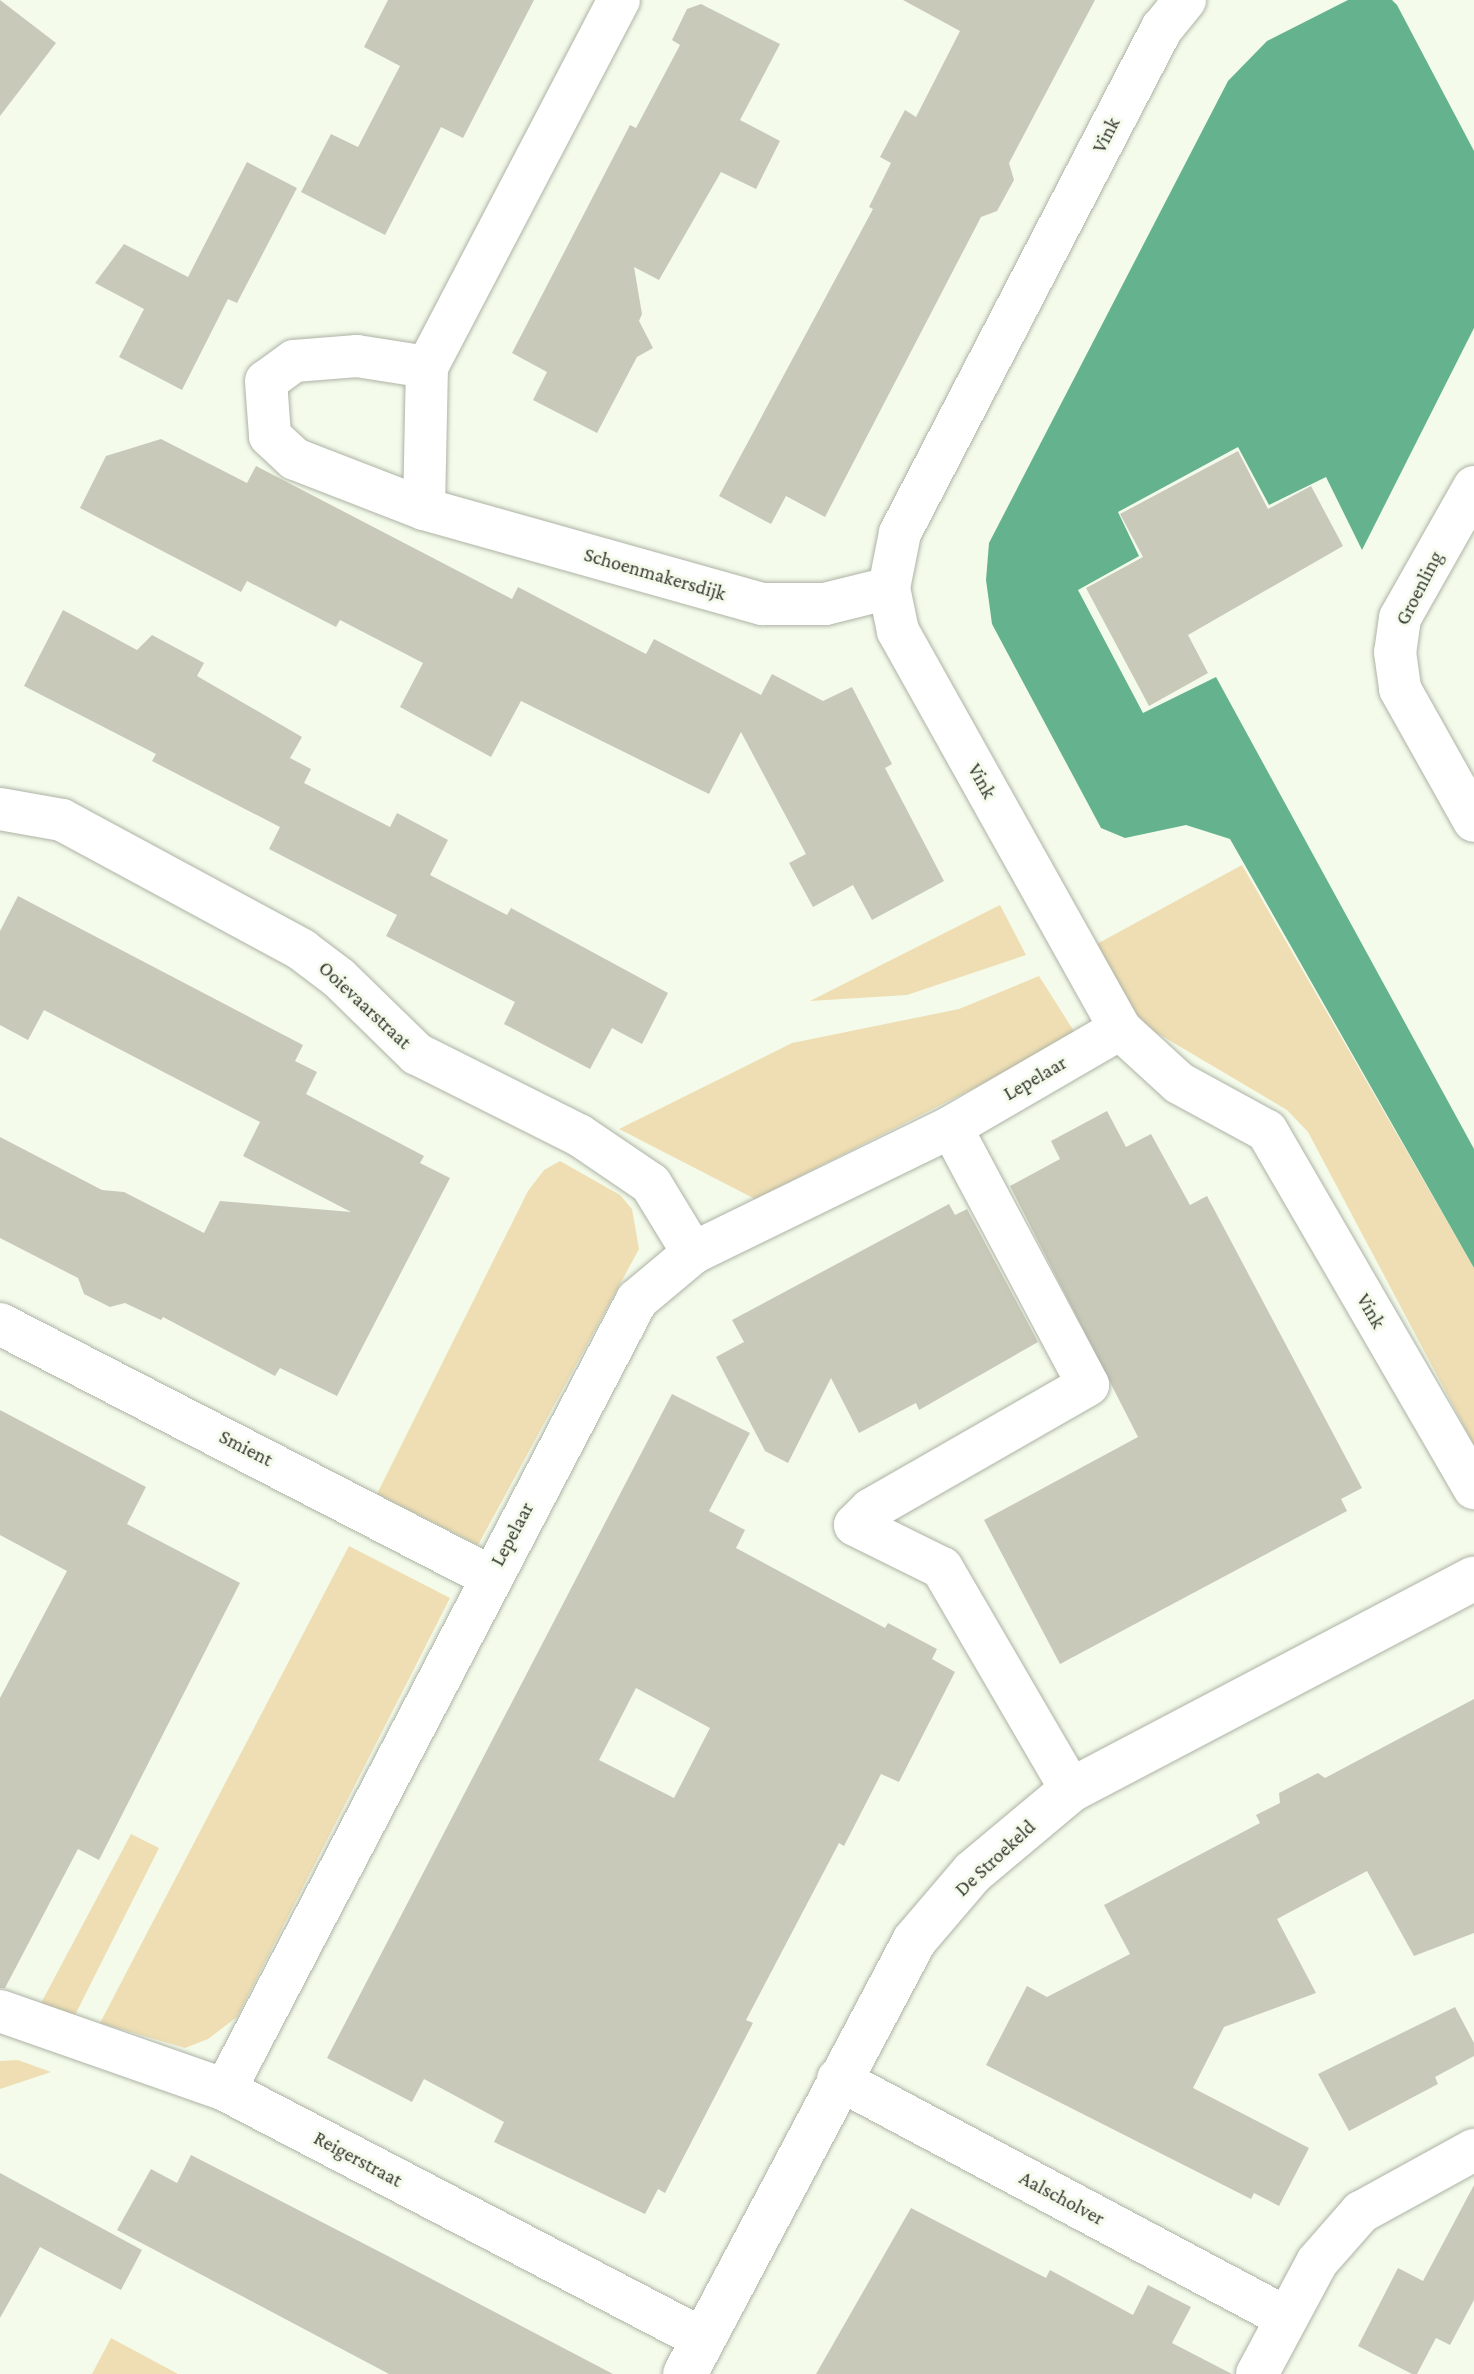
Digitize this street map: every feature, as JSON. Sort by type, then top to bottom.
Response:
[{"type":"street","points":[[424,509],[427,367],[619,0]]},
{"type":"street","name":"Vink","points":[[1185,0],[1162,28],[900,533],[889,588],[898,631],[1120,1029],[1179,1083],[1267,1131],[1474,1488]]},
{"type":"street","name":"Schoenmakersdijk","points":[[427,367],[357,356],[294,361],[266,381],[270,436],[295,459],[424,509],[763,604],[825,604],[889,588]]},
{"type":"street","name":"Groenling","points":[[1474,487],[1400,618],[1395,661],[1400,689],[1474,821]]},
{"type":"street","name":"Ooievaarstraat","points":[[0,809],[62,820],[302,950],[339,978],[417,1054],[579,1135],[651,1184],[693,1253]]},
{"type":"street","name":"Lepelaar","points":[[225,2090],[489,1576],[637,1300],[693,1253],[951,1127],[1120,1029]]},
{"type":"street","points":[[951,1127],[1088,1385],[870,1510],[855,1525],[942,1568],[1071,1790]]},
{"type":"street","name":"Smient","points":[[0,1324],[489,1576]]},
{"type":"street","name":"De Stroekeld","points":[[694,2356],[838,2079],[914,1941],[973,1872],[1071,1790],[1474,1578]]},
{"type":"street","name":"Reigerstraat","points":[[0,2011],[225,2090],[694,2356]]},
{"type":"street","name":"Aalscholver","points":[[838,2079],[1285,2317]]},
{"type":"street","points":[[1257,2374],[1317,2262],[1361,2212],[1474,2150]]},
{"type":"shaded area","points":[[1348,0],[1392,0],[1397,5],[1474,151],[1474,328],[1362,550],[1326,477],[1269,505],[1238,447],[1118,512],[1139,556],[1078,590],[1143,713],[1216,677],[1474,1149],[1474,1268],[1230,839],[1186,825],[1125,838],[1101,828],[992,624],[986,580],[989,543],[1228,81],[1267,41]]},
{"type":"shaded area","points":[[1242,865],[1474,1268],[1474,1445],[1308,1132],[1287,1110],[1140,1023],[1095,945]]},
{"type":"shaded area","points":[[1000,905],[1026,955],[907,995],[810,1001]]},
{"type":"shaded area","points":[[1039,976],[1077,1036],[755,1199],[619,1129],[792,1043],[959,1009]]},
{"type":"shaded area","points":[[560,1161],[620,1195],[632,1209],[639,1249],[478,1545],[377,1494],[528,1191],[544,1170]]},
{"type":"shaded area","points":[[349,1546],[450,1598],[237,2017],[208,2039],[185,2048],[100,2023]]},
{"type":"shaded area","points":[[131,1834],[159,1848],[74,2017],[40,2005]]},
{"type":"shaded area","points":[[18,2060],[51,2072],[0,2089],[0,2061]]},
{"type":"shaded area","points":[[111,2338],[178,2374],[92,2374]]},
{"type":"building","points":[[0,0],[56,43],[0,116]]},
{"type":"building","points":[[388,0],[534,0],[463,138],[441,127],[385,235],[301,192],[331,134],[358,147],[400,66],[364,47]]},
{"type":"building","points":[[903,0],[1095,0],[1009,163],[1014,180],[997,211],[981,217],[825,517],[786,496],[771,524],[719,496],[873,209],[869,207],[891,163],[880,157],[905,110],[916,117],[960,31]]},
{"type":"building","points":[[701,4],[780,44],[740,120],[780,141],[756,189],[721,172],[659,280],[634,267],[642,314],[639,321],[653,348],[637,357],[597,433],[533,400],[547,372],[512,353],[630,125],[636,128],[680,45],[672,40],[687,9]]},
{"type":"building","points":[[247,162],[297,188],[237,303],[228,299],[182,390],[119,357],[144,309],[95,283],[124,244],[188,277]]},
{"type":"building","points":[[161,439],[247,483],[256,466],[512,599],[518,587],[646,654],[654,639],[761,695],[772,674],[823,701],[852,687],[892,764],[885,768],[944,881],[872,920],[853,885],[813,907],[789,863],[806,854],[741,732],[709,794],[521,701],[491,757],[400,707],[423,663],[340,620],[336,627],[247,581],[241,592],[80,508],[106,456]]},
{"type":"building","points":[[1238,451],[1268,509],[1311,486],[1343,546],[1188,635],[1208,673],[1149,706],[1086,588],[1143,557],[1120,514]]},
{"type":"building","points":[[63,610],[137,650],[152,635],[204,663],[197,676],[302,737],[290,758],[311,769],[304,783],[390,827],[397,813],[448,840],[430,875],[507,915],[511,908],[668,993],[642,1044],[612,1028],[590,1069],[504,1024],[515,1002],[386,936],[397,915],[269,849],[280,827],[152,761],[156,754],[24,686]]},
{"type":"building","points":[[18,896],[303,1045],[295,1061],[317,1072],[306,1094],[424,1156],[420,1163],[450,1178],[337,1396],[280,1368],[275,1376],[163,1317],[161,1320],[125,1303],[110,1307],[84,1294],[78,1278],[0,1238],[0,1137],[102,1190],[124,1192],[204,1233],[220,1201],[351,1212],[243,1156],[260,1122],[44,1010],[28,1040],[0,1025],[0,931]]},
{"type":"building","points":[[1107,1111],[1126,1147],[1151,1134],[1190,1205],[1207,1196],[1362,1488],[1341,1499],[1347,1511],[1060,1664],[984,1520],[1138,1437],[1010,1186],[1060,1159],[1051,1141]]},
{"type":"building","points":[[949,1204],[955,1215],[967,1209],[1038,1342],[919,1410],[916,1403],[859,1433],[831,1378],[788,1463],[765,1451],[716,1357],[744,1342],[732,1320]]},
{"type":"building","points":[[672,1394],[750,1433],[709,1511],[745,1530],[736,1548],[885,1628],[888,1623],[937,1649],[932,1659],[955,1672],[899,1782],[881,1774],[844,1846],[839,1843],[746,2020],[753,2023],[665,2193],[658,2189],[645,2214],[494,2142],[504,2122],[424,2079],[412,2102],[327,2058]],"holes":[[[636,1688],[710,1728],[674,1798],[599,1760]]]},
{"type":"building","points":[[0,1410],[146,1487],[127,1524],[240,1583],[99,1860],[78,1849],[5,1988],[0,1988],[0,1698],[67,1571],[0,1535]]},
{"type":"building","points":[[1474,1699],[1474,1933],[1414,1956],[1367,1871],[1277,1919],[1316,1993],[1224,2027],[1193,2088],[1309,2148],[1279,2206],[1254,2193],[1251,2199],[986,2065],[1027,1986],[1047,1997],[1130,1954],[1104,1905],[1260,1823],[1256,1815],[1280,1803],[1279,1793],[1318,1773],[1325,1778]]},
{"type":"building","points":[[1455,2007],[1474,2043],[1474,2056],[1435,2077],[1438,2084],[1349,2131],[1318,2074]]},
{"type":"building","points":[[191,2155],[613,2374],[389,2374],[117,2230],[151,2169],[177,2183]]},
{"type":"building","points":[[0,2173],[142,2250],[121,2290],[40,2247],[0,2318]]},
{"type":"building","points":[[1474,2185],[1474,2300],[1450,2345],[1436,2338],[1417,2374],[1412,2374],[1358,2346],[1398,2268],[1423,2281]]},
{"type":"building","points":[[911,2208],[1046,2278],[1050,2270],[1133,2315],[1148,2285],[1191,2307],[1172,2343],[1232,2374],[816,2374]]}]
